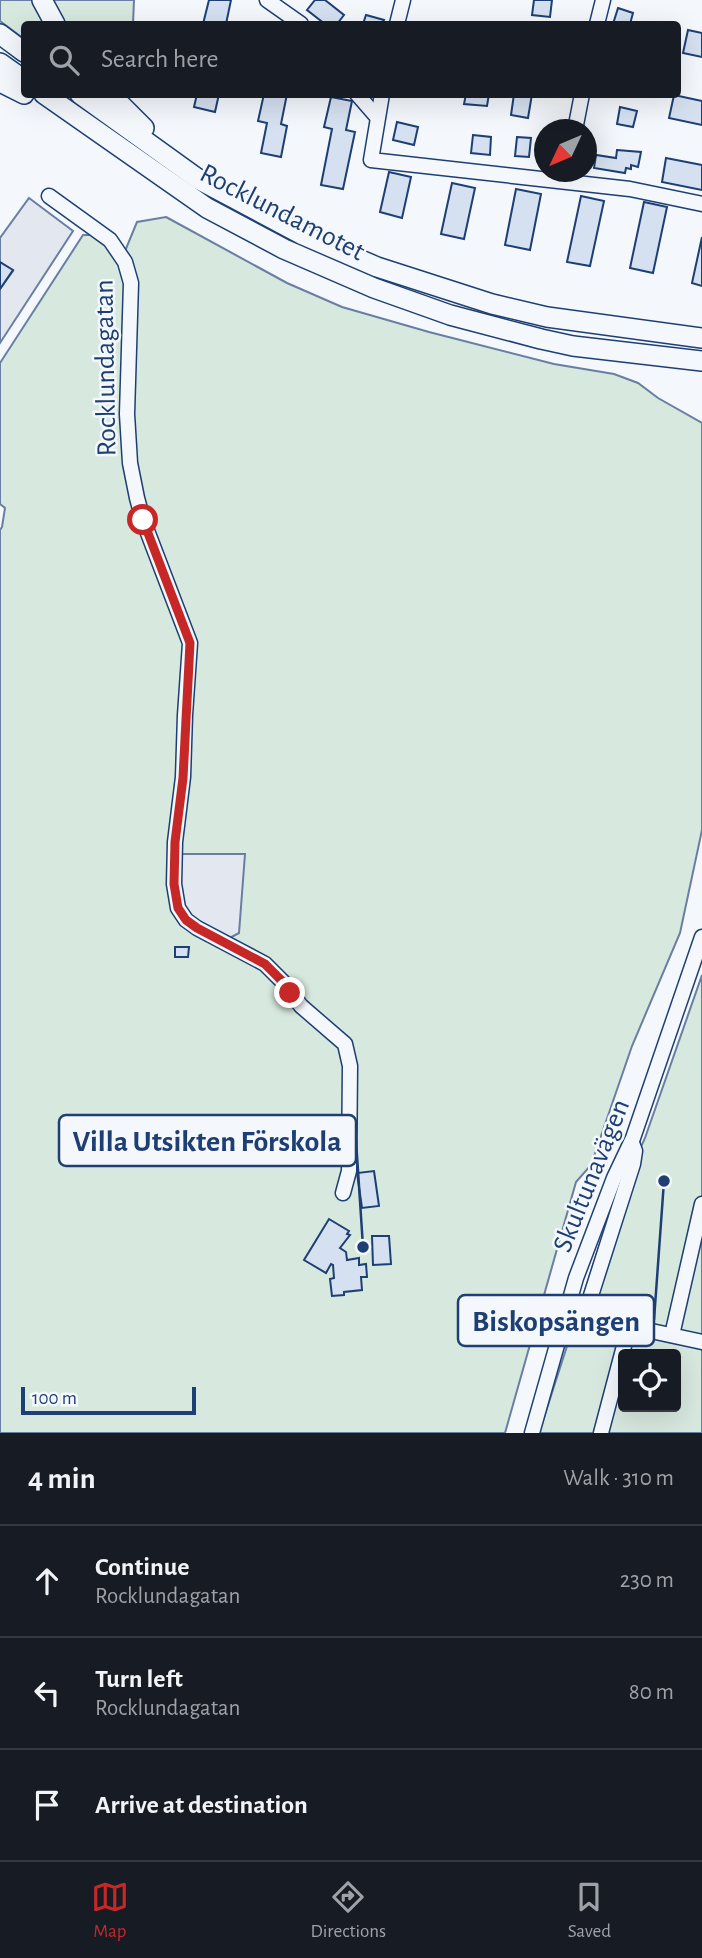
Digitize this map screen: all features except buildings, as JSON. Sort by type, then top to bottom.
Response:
[{"type":"highway","points":[[42,0],[53,21]]},
{"type":"highway","points":[[0,34],[21,50]]},
{"type":"highway","points":[[0,63],[21,78]]},
{"type":"highway","points":[[0,82],[21,92]]},
{"type":"highway","points":[[32,98],[76,123]]},
{"type":"highway","points":[[48,98],[76,123]]},
{"type":"highway","points":[[86,98],[127,120],[198,179],[303,235],[377,267],[547,317],[702,338]]},
{"type":"highway","points":[[113,98],[127,120]]},
{"type":"highway","name":"Rocklundamotet","points":[[76,123],[109,147],[207,208],[284,248],[394,295],[450,315],[573,346],[702,361]]},
{"type":"street","points":[[267,0],[297,21]]},
{"type":"street","points":[[398,21],[403,0]]},
{"type":"street","points":[[598,21],[603,0]]},
{"type":"street","points":[[360,98],[377,117]]},
{"type":"street","points":[[381,98],[370,160],[534,174]]},
{"type":"street","points":[[577,119],[581,98]]},
{"type":"street","points":[[595,182],[702,204]]},
{"type":"street","name":"Rocklundagatan","points":[[49,196],[110,240],[125,262],[131,283],[127,414],[130,464],[143,520],[190,643],[183,778],[175,842],[174,884],[178,908],[186,920],[197,928],[265,964],[301,1006],[345,1044],[350,1066],[349,1171],[343,1193]]},
{"type":"street","name":"Skultunavägen","points":[[532,1433],[576,1278],[614,1178],[632,1141],[702,937]]},
{"type":"street","points":[[632,1141],[635,1151],[633,1164],[587,1308],[590,1315],[600,1320],[702,1342]]},
{"type":"street","points":[[672,1335],[702,1204]]},
{"type":"street","points":[[601,1433],[629,1326]]},
{"type":"shaded area","points":[[0,0],[34,0],[44,21],[21,21],[21,37],[0,21]]},
{"type":"shaded area","points":[[50,0],[134,0],[133,21],[61,21]]},
{"type":"shaded area","points":[[29,198],[73,231],[0,343],[0,289],[13,271],[0,262],[0,238]]},
{"type":"shaded area","points":[[166,217],[287,283],[342,307],[554,364],[614,374],[638,383],[658,398],[702,423],[702,830],[680,933],[632,1046],[591,1165],[576,1182],[505,1433],[0,1433],[0,530],[5,508],[0,504],[0,363],[83,235],[104,235],[123,256],[137,222]]},
{"type":"shaded area","points":[[178,854],[245,854],[239,933],[222,942],[187,918],[176,896]]},
{"type":"shaded area","points":[[702,975],[702,1433],[539,1433],[606,1225],[645,1138]]},
{"type":"place","name":"Biskopsängen","points":[[664,1181]]},
{"type":"place","name":"Villa Utsikten Förskola","points":[[363,1247]]},
{"type":"route","points":[[143,520],[190,643],[183,778],[175,842],[175,900],[186,920],[265,964],[290,993]]}]
